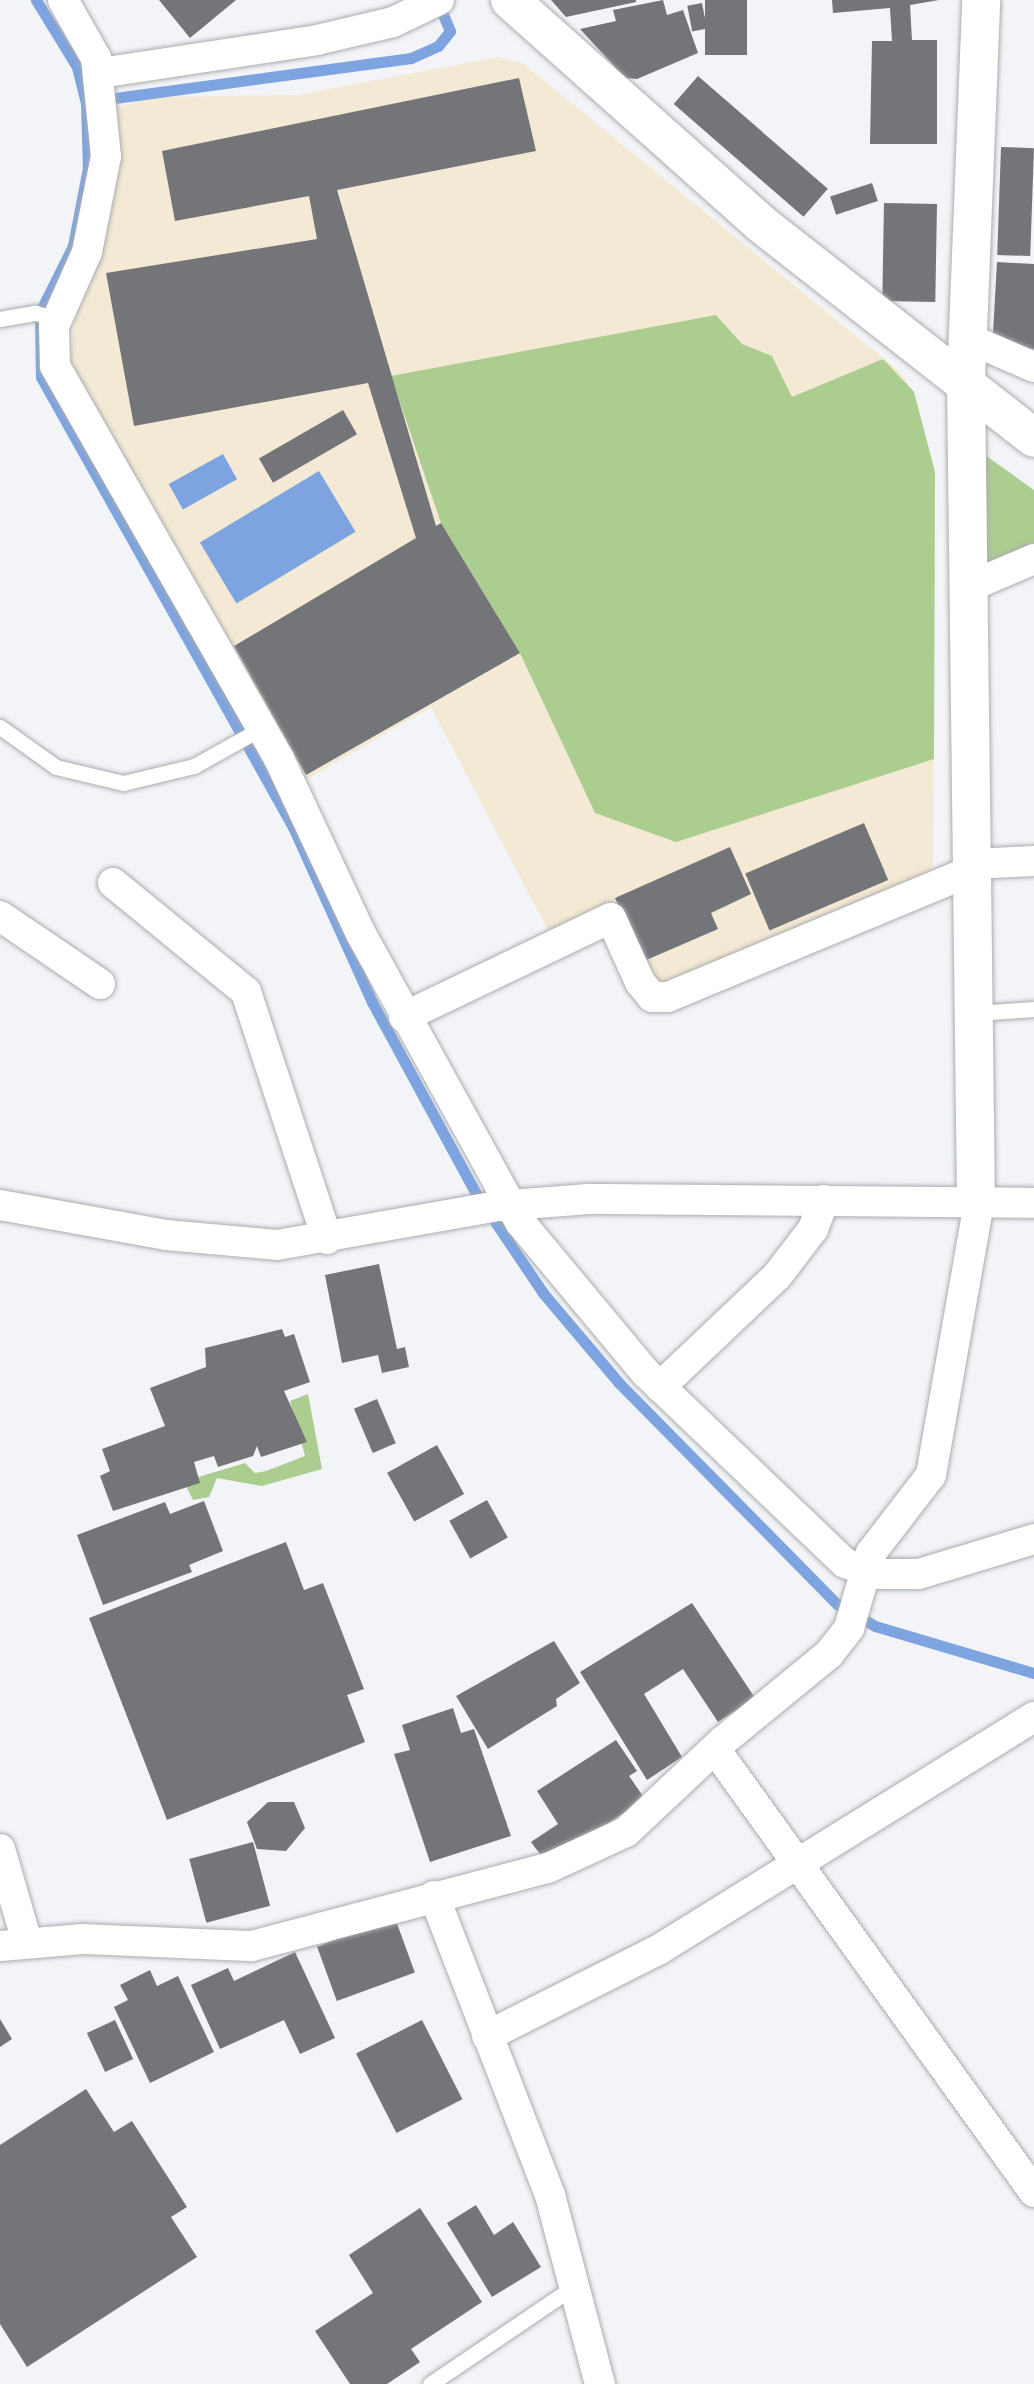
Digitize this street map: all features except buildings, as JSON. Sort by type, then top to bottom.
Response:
[{"type":"street","points":[[64,0],[100,74],[102,198],[87,252],[56,318],[51,349],[73,406],[262,728],[493,1207],[660,1387],[836,1556],[868,1573],[952,1568],[1034,1539]]},
{"type":"street","points":[[100,74],[317,40],[392,22],[439,0]]},
{"type":"street","points":[[510,0],[760,223],[1034,438]]},
{"type":"street","points":[[0,1849],[14,1944],[252,1946],[589,1854],[655,1810],[715,1749],[842,1641],[868,1573],[871,1553],[920,1493],[934,1465],[978,1202],[972,1013],[966,388],[981,0]]},
{"type":"street","points":[[967,338],[1034,367]]},
{"type":"street","points":[[966,588],[1034,560]]},
{"type":"street","points":[[404,1017],[611,918],[640,982],[652,997],[668,997],[970,868],[1034,861]]},
{"type":"street","points":[[114,884],[246,992],[327,1239]]},
{"type":"street","points":[[0,916],[100,984]]},
{"type":"street","points":[[0,1205],[227,1243],[327,1239],[493,1207],[648,1197],[1034,1203]]},
{"type":"street","points":[[660,1387],[777,1276],[813,1230],[824,1200]]},
{"type":"street","points":[[487,2036],[618,1974],[1034,1717]]},
{"type":"street","points":[[715,1749],[793,1866],[1034,2192]]},
{"type":"street","points":[[434,1896],[550,2195],[600,2384]]},
{"type":"lane","points":[[0,319],[35,313],[56,318]]},
{"type":"lane","points":[[0,727],[56,767],[124,783],[182,770],[262,728]]},
{"type":"lane","points":[[972,1013],[1034,1010]]},
{"type":"lane","points":[[430,2384],[575,2286]]},
{"type":"shaded area","points":[[499,57],[524,64],[900,372],[914,392],[935,472],[933,868],[914,884],[666,991],[653,980],[616,900],[550,934],[431,707],[302,782],[69,370],[74,324],[105,229],[113,108],[153,97],[297,95]]},
{"type":"green space","points":[[716,315],[742,344],[772,356],[792,397],[883,359],[914,392],[935,472],[934,759],[676,842],[595,813],[520,653],[441,523],[391,376]]},
{"type":"green space","points":[[985,455],[1034,490],[1034,553],[978,574]]},
{"type":"green space","points":[[308,1394],[322,1469],[262,1486],[217,1478],[209,1497],[193,1500],[187,1488],[195,1478],[245,1463],[255,1473],[266,1471],[305,1456],[290,1401]]},
{"type":"water","points":[[223,454],[237,479],[183,509],[169,484]]},
{"type":"water","points":[[319,471],[356,532],[236,603],[200,543]]},
{"type":"waterway","points":[[36,0],[77,67],[86,102],[88,168],[73,246],[40,312],[41,377],[293,827],[372,1002],[477,1195],[543,1293],[620,1384],[837,1604],[875,1626],[1034,1673]]},
{"type":"waterway","points":[[100,100],[411,58],[438,46],[450,31],[439,5]]}]
